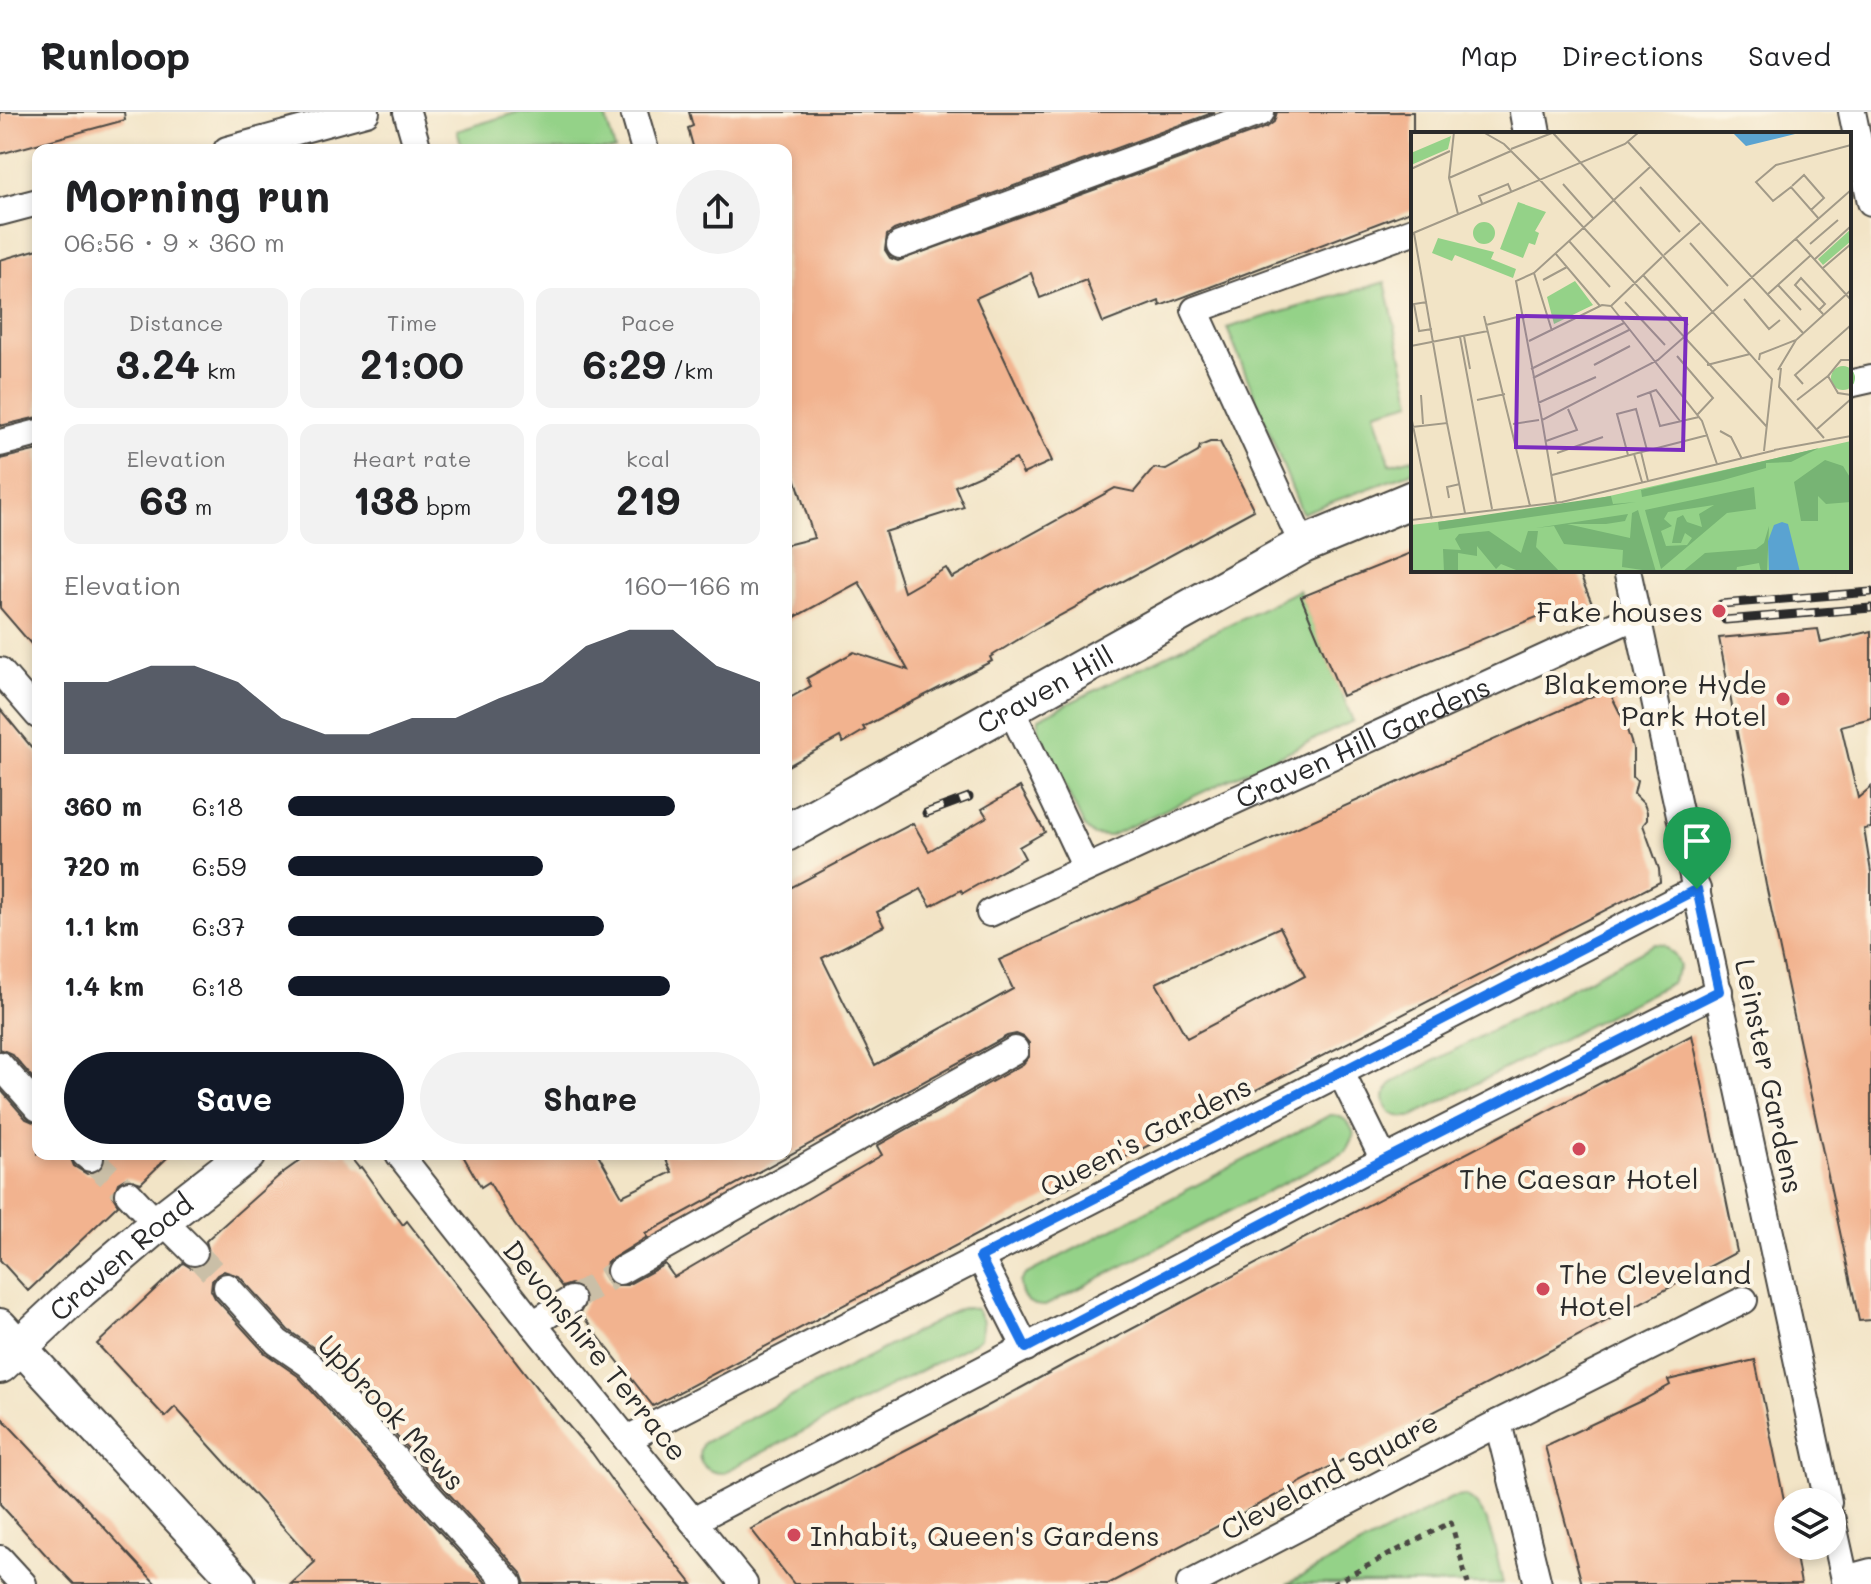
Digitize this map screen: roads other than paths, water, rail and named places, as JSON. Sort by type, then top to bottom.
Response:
[{"type":"main road","points":[[1528,112],[1532,132]]},
{"type":"main road","points":[[1303,545],[1411,500]]},
{"type":"main road","name":"Craven Hill","points":[[792,830],[1303,545]]},
{"type":"main road","name":"Craven Road","points":[[7,1345],[80,1290],[239,1160]]},
{"type":"street","points":[[249,144],[366,112]]},
{"type":"street","points":[[407,112],[416,144]]},
{"type":"street","points":[[634,112],[643,144]]},
{"type":"street","points":[[900,245],[1261,112]]},
{"type":"street","points":[[1852,112],[1871,202]]},
{"type":"street","points":[[0,212],[32,204]]},
{"type":"street","points":[[1303,545],[1195,310],[1411,232]]},
{"type":"street","points":[[1851,384],[1871,379]]},
{"type":"street","points":[[0,443],[32,435]]},
{"type":"street","name":"Leinster Gardens","points":[[1627,572],[1825,1488]]},
{"type":"street","name":"Craven Hill Gardens","points":[[990,913],[1638,615]]},
{"type":"street","points":[[0,671],[32,708]]},
{"type":"street","points":[[1010,707],[1086,868]]},
{"type":"street","name":"Queen's Gardens","points":[[627,1439],[1697,889]]},
{"type":"street","points":[[693,1521],[1384,1160],[1719,991]]},
{"type":"street","points":[[620,1271],[1015,1050]]},
{"type":"street","points":[[0,1065],[32,1101]]},
{"type":"street","points":[[1340,1071],[1384,1160]]},
{"type":"street","name":"Devonshire Terrace","points":[[404,1160],[744,1584]]},
{"type":"street","points":[[129,1194],[194,1252]]},
{"type":"street","points":[[980,1257],[1026,1348]]},
{"type":"street","name":"Upbrook Mews","points":[[227,1287],[277,1342],[309,1364],[509,1584]]},
{"type":"street","points":[[533,1324],[571,1300]]},
{"type":"street","name":"Cleveland Square","points":[[1190,1584],[1498,1423],[1744,1300]]},
{"type":"street","points":[[7,1345],[239,1584]]},
{"type":"street","points":[[1498,1423],[1538,1584]]},
{"type":"street","points":[[0,1537],[3,1540],[0,1553]]},
{"type":"street","points":[[0,1559],[23,1584]]},
{"type":"street","points":[[1840,1560],[1845,1582],[1871,1572]]},
{"type":"tunnel","points":[[92,1160],[129,1194]]},
{"type":"tunnel","points":[[194,1252],[227,1287]]},
{"type":"tunnel","points":[[571,1300],[620,1271]]},
{"type":"railway","points":[[1721,604],[1871,592]]},
{"type":"railway","points":[[1725,620],[1871,608]]},
{"type":"railway","points":[[926,813],[969,797]]},
{"type":"place","name":"Fake houses","points":[[1719,611]]},
{"type":"place","name":"Blakemore Hyde Park Hotel","points":[[1783,699]]},
{"type":"place","name":"The Caesar Hotel","points":[[1579,1149]]},
{"type":"place","name":"The Cleveland Hotel","points":[[1543,1289]]},
{"type":"place","name":"Inhabit, Queen's Gardens","points":[[794,1535]]}]
